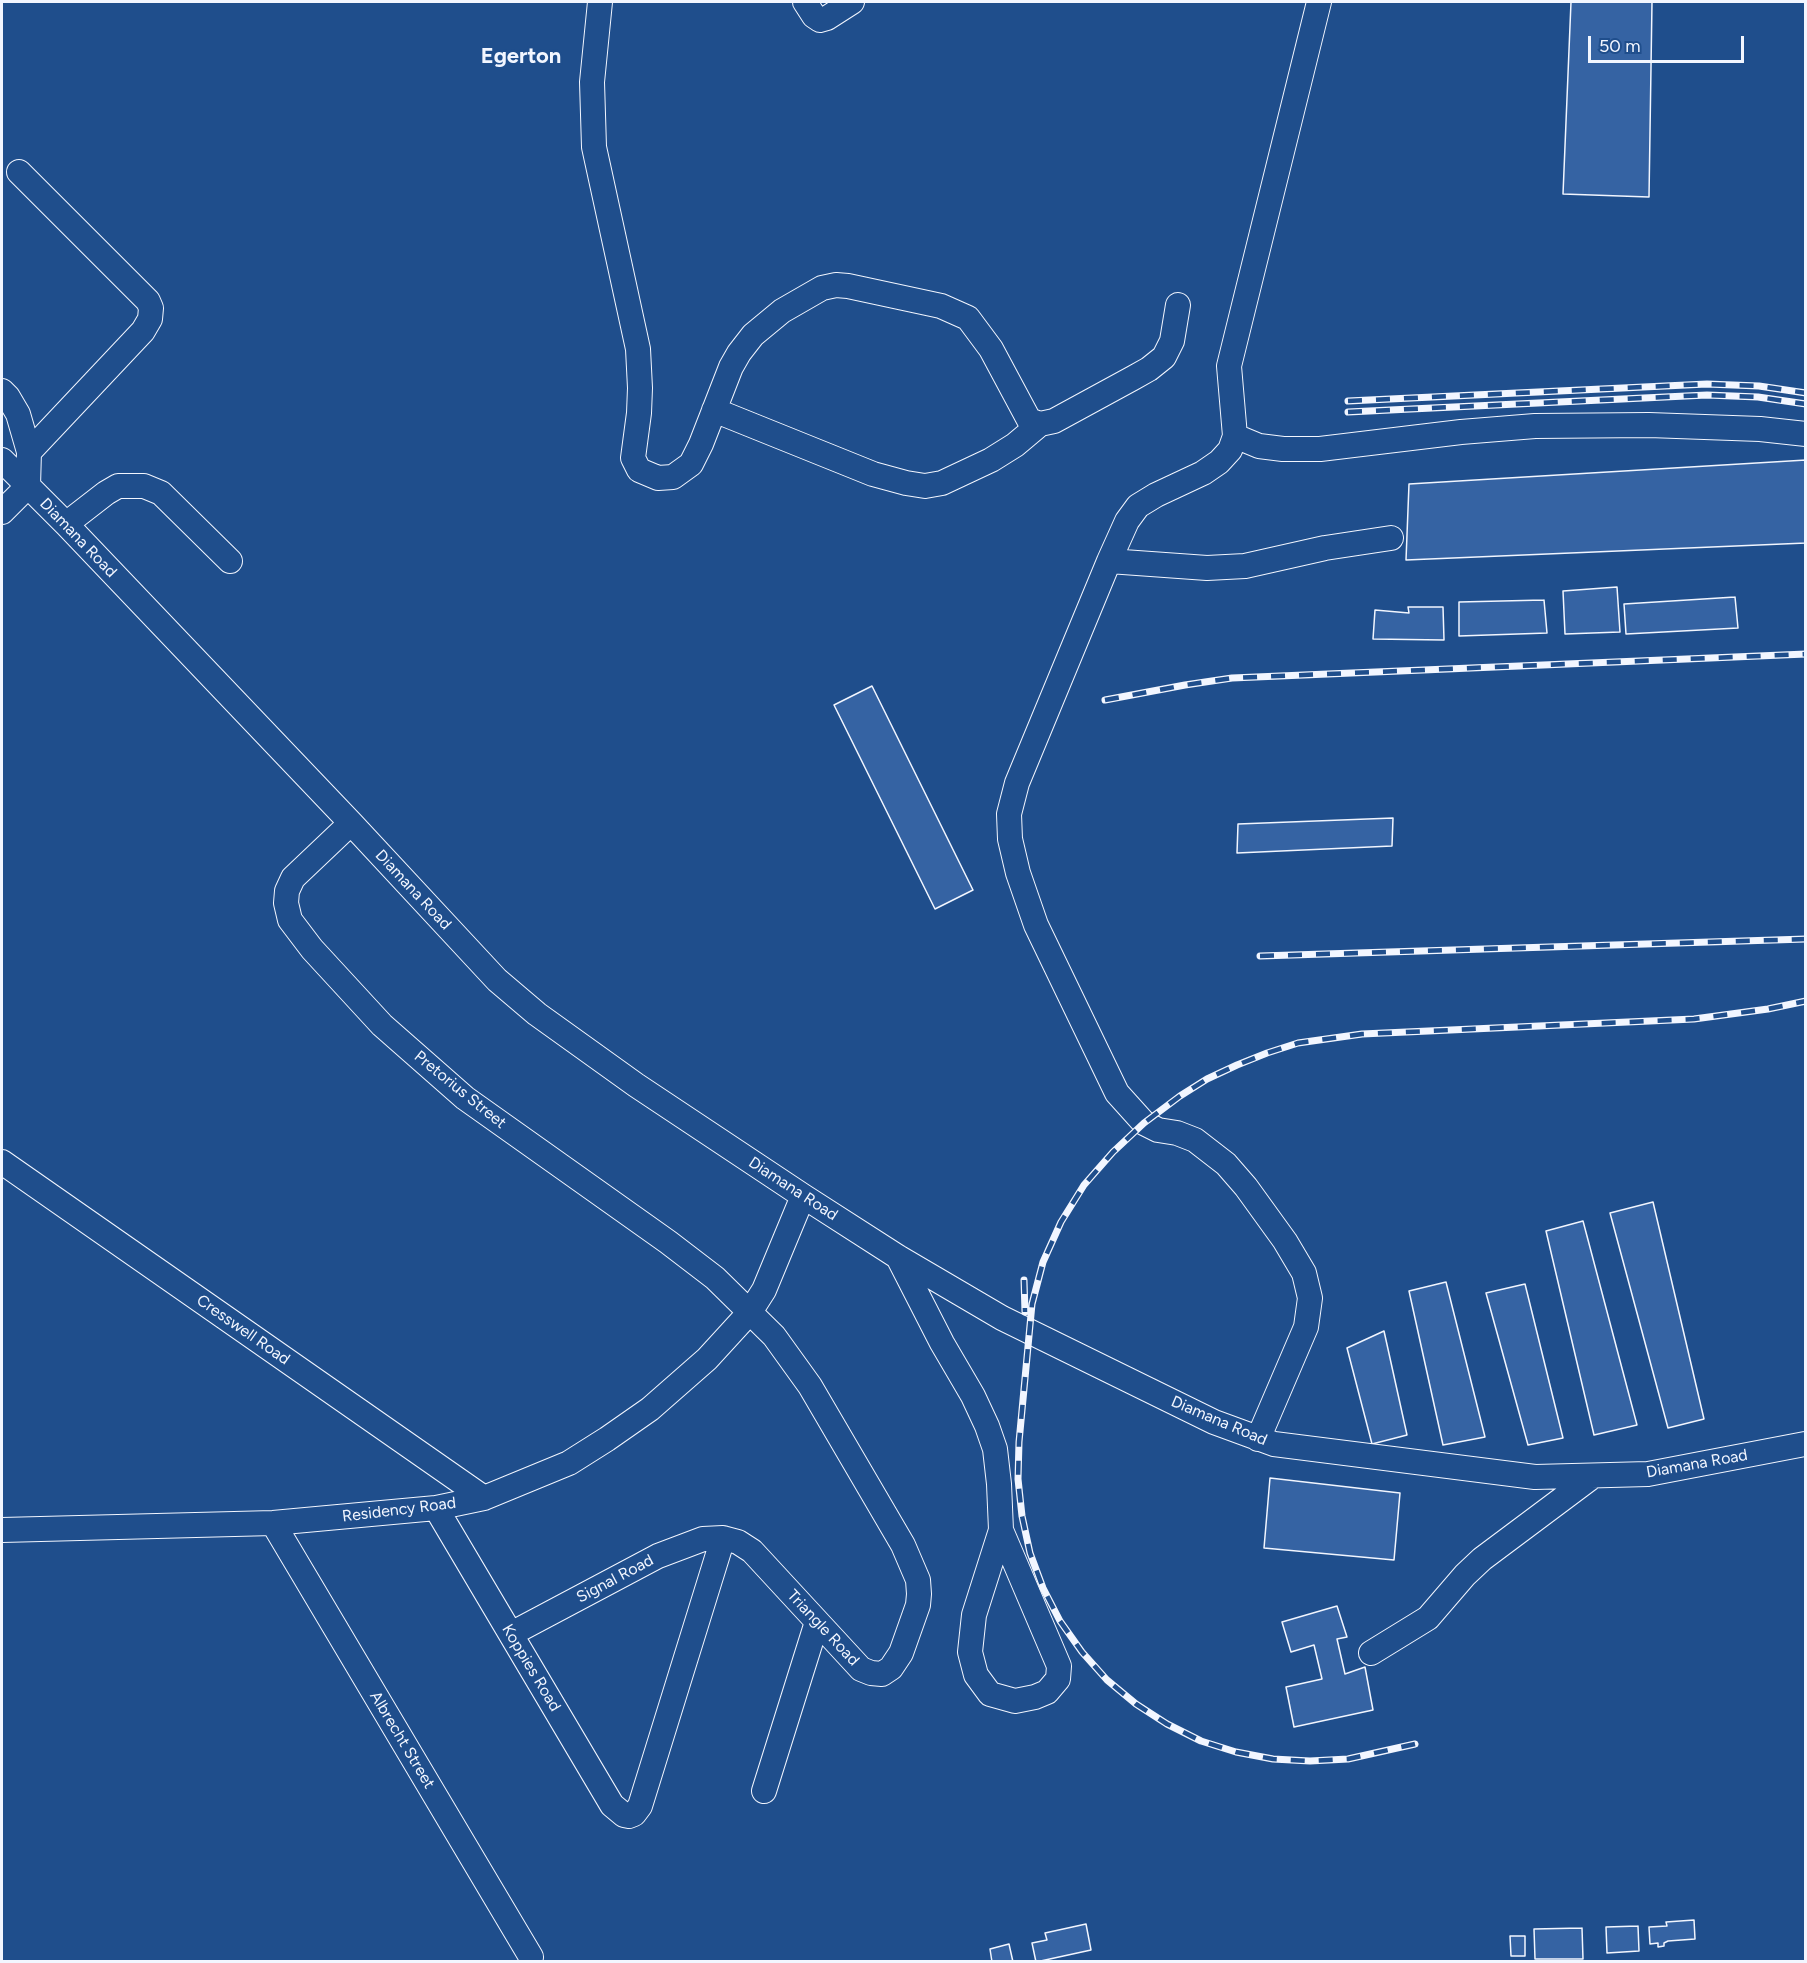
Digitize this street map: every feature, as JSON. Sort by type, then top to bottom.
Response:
[{"type":"street","points":[[600,2],[592,82],[594,147],[638,349],[639,405],[633,458],[639,470],[658,478],[673,477],[691,464],[739,352],[753,335],[782,311],[822,288],[836,285],[941,306],[969,318],[991,349],[1029,420],[1040,424]]},
{"type":"street","points":[[805,2],[814,16],[820,20],[852,2]]},
{"type":"street","points":[[1258,1439],[1306,1327],[1310,1298],[1304,1273],[1285,1241],[1246,1187],[1226,1164],[1195,1140],[1177,1133],[1158,1130],[1144,1123],[1117,1093],[1036,925],[1018,873],[1010,839],[1009,814],[1017,783],[1127,521],[1138,506],[1203,473],[1219,462],[1230,450],[1235,436],[1229,366],[1319,2]]},
{"type":"street","points":[[19,172],[148,302],[151,309],[150,320],[143,331],[28,452]]},
{"type":"street","points":[[714,411],[873,474],[925,486],[942,483],[984,464],[1015,445],[1040,424],[1054,421],[1149,369],[1164,357],[1172,341],[1178,305]]},
{"type":"street","points":[[2,390],[18,414],[28,452],[28,486],[2,512]]},
{"type":"street","points":[[1235,436],[1259,446],[1283,449],[1320,449],[1461,432],[1535,426],[1649,425],[1760,429],[1806,434]]},
{"type":"street","name":"Diamana Road","points":[[2,460],[351,823],[497,980],[537,1014],[636,1085],[898,1257],[1002,1318],[1214,1422],[1274,1444],[1535,1477],[1648,1474],[1805,1444]]},
{"type":"street","points":[[66,524],[118,486],[144,486],[161,493],[230,561]]},
{"type":"street","points":[[1109,561],[1207,568],[1245,566],[1325,548],[1391,538]]},
{"type":"street","name":"Pretorius Street","points":[[351,823],[293,878],[287,891],[286,903],[290,920],[312,949],[382,1025],[465,1098],[668,1242],[715,1278],[750,1312]]},
{"type":"street","name":"Cresswell Road","points":[[2,1162],[484,1498]]},
{"type":"street","name":"Residency Road","points":[[2,1530],[273,1523],[436,1508],[484,1498],[569,1463],[650,1409],[707,1359],[750,1312],[764,1290],[803,1196]]},
{"type":"street","points":[[898,1257],[942,1344],[974,1396],[995,1449],[999,1484],[1000,1530],[974,1615],[970,1652],[976,1675],[990,1694],[1015,1701],[1047,1692],[1058,1679],[1059,1666],[1000,1530]]},
{"type":"street","name":"Triangle Road","points":[[723,1538],[738,1542],[752,1551],[861,1669],[882,1674],[891,1668],[901,1653],[918,1605],[920,1594],[918,1580],[903,1545],[810,1386],[774,1336],[750,1312]]},
{"type":"street","points":[[1371,1653],[1428,1618],[1482,1559],[1593,1476]]},
{"type":"street","name":"Koppies Road","points":[[436,1508],[612,1804],[624,1815],[629,1816],[634,1814],[640,1806],[723,1538]]},
{"type":"street","name":"Albrecht Street","points":[[273,1523],[531,1957]]},
{"type":"street","name":"Signal Road","points":[[511,1634],[658,1556],[703,1539],[723,1538]]},
{"type":"street","points":[[764,1791],[817,1622]]},
{"type":"building","points":[[1571,2],[1652,2],[1649,197],[1563,194]]},
{"type":"building","points":[[1806,460],[1806,543],[1406,560],[1409,484]]},
{"type":"building","points":[[1617,587],[1620,632],[1565,634],[1563,591]]},
{"type":"building","points":[[1735,597],[1738,628],[1626,634],[1624,604]]},
{"type":"building","points":[[1544,600],[1547,633],[1459,636],[1459,602]]},
{"type":"building","points":[[1408,607],[1443,607],[1444,640],[1373,639],[1375,610],[1409,613]]},
{"type":"building","points":[[872,686],[973,890],[935,909],[834,705]]},
{"type":"building","points":[[1393,818],[1392,846],[1237,853],[1238,824]]},
{"type":"building","points":[[1653,1202],[1704,1419],[1668,1428],[1610,1213]]},
{"type":"building","points":[[1583,1221],[1637,1425],[1594,1435],[1546,1231]]},
{"type":"building","points":[[1446,1282],[1485,1437],[1443,1445],[1409,1291]]},
{"type":"building","points":[[1525,1284],[1563,1438],[1528,1445],[1486,1293]]},
{"type":"building","points":[[1384,1331],[1407,1435],[1372,1444],[1347,1348]]},
{"type":"building","points":[[1270,1478],[1400,1493],[1394,1560],[1264,1548]]},
{"type":"building","points":[[1337,1606],[1347,1637],[1337,1639],[1345,1674],[1365,1667],[1373,1710],[1294,1727],[1286,1687],[1322,1679],[1314,1645],[1291,1652],[1282,1622]]},
{"type":"building","points":[[1694,1920],[1695,1939],[1668,1941],[1664,1943],[1664,1946],[1658,1947],[1658,1943],[1650,1944],[1649,1927],[1667,1926],[1666,1922]]},
{"type":"building","points":[[1086,1924],[1091,1950],[1036,1962],[1032,1943],[1047,1940],[1045,1933]]},
{"type":"building","points":[[1638,1926],[1639,1951],[1607,1953],[1606,1927]]},
{"type":"building","points":[[1582,1928],[1583,1959],[1535,1959],[1534,1929]]},
{"type":"building","points":[[1510,1936],[1525,1936],[1525,1956],[1511,1956]]},
{"type":"building","points":[[1009,1944],[1013,1962],[992,1962],[990,1949]]},
{"type":"railway","points":[[1348,401],[1707,384],[1759,386],[1806,393]]},
{"type":"railway","points":[[1348,412],[1707,395],[1758,397],[1806,404]]},
{"type":"railway","points":[[1105,700],[1232,678],[1806,654]]},
{"type":"railway","points":[[1260,956],[1806,939]]},
{"type":"railway","points":[[1415,1744],[1348,1759],[1310,1761],[1273,1759],[1236,1752],[1201,1741],[1167,1724],[1136,1704],[1107,1680],[1082,1652],[1060,1621],[1043,1588],[1030,1553],[1022,1516],[1018,1479],[1019,1442],[1032,1304],[1043,1262],[1061,1222],[1084,1185],[1113,1152],[1144,1123],[1207,1079],[1267,1053],[1298,1043],[1362,1034],[1694,1019],[1768,1009],[1806,1001]]},
{"type":"railway","points":[[1024,1280],[1025,1312]]},
{"type":"district","name":"Egerton","points":[[521,57]]}]
